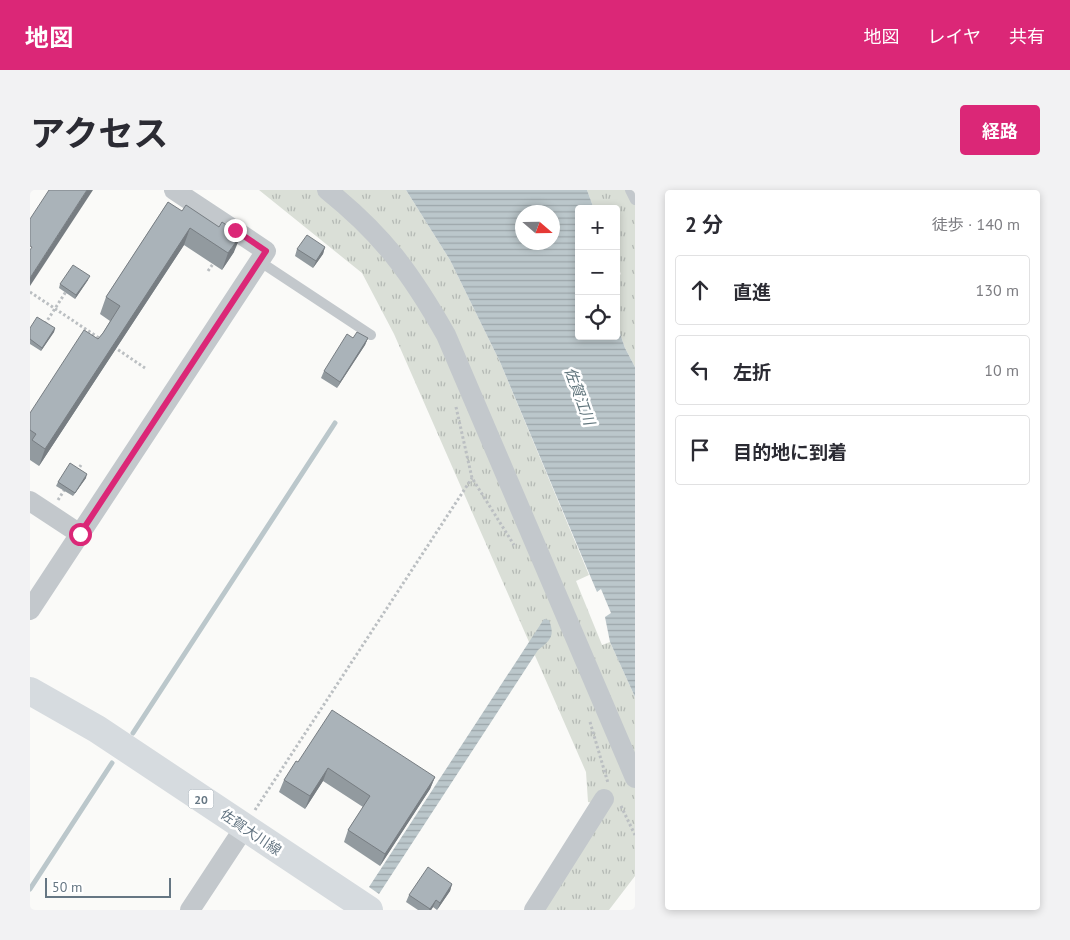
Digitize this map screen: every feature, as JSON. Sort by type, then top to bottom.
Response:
[{"type":"main road","name":"佐賀大川線","points":[[30,691],[97,729],[369,910]]},
{"type":"street","points":[[30,610],[266,251],[174,190]]},
{"type":"street","points":[[327,190],[359,216],[396,255],[446,335],[542,565],[635,778]]},
{"type":"street","points":[[30,501],[80,534]]},
{"type":"street","points":[[534,910],[604,799]]},
{"type":"street","points":[[190,910],[244,828]]},
{"type":"lane","points":[[630,190],[635,200]]},
{"type":"lane","points":[[259,261],[371,335]]},
{"type":"path","points":[[208,271],[235,230]]},
{"type":"path","points":[[40,332],[69,287]]},
{"type":"path","points":[[30,292],[104,341]]},
{"type":"path","points":[[112,346],[145,368]]},
{"type":"path","points":[[76,473],[81,465]]},
{"type":"path","points":[[244,828],[472,478]]},
{"type":"path","points":[[49,514],[71,481]]},
{"type":"green space","points":[[259,190],[406,190],[450,260],[500,362],[589,575],[576,581],[602,645],[610,642],[635,697],[635,876],[609,910],[544,910],[610,806],[588,802],[586,772],[394,334],[362,273]]},
{"type":"green space","points":[[587,190],[635,190],[635,367],[620,334],[620,205],[593,205]]},
{"type":"water","name":"佐賀江川","points":[[406,190],[587,190],[593,205],[575,205],[575,340],[620,340],[620,334],[635,367],[635,697],[610,642],[605,617],[611,613],[601,589],[597,592],[500,362],[450,260]]},
{"type":"water","points":[[544,619],[549,620],[552,630],[551,637],[538,650],[379,894],[369,887]]},
{"type":"building","points":[[49,190],[87,190],[30,278],[30,250],[32,247],[30,246],[30,219]]},
{"type":"building","points":[[168,202],[182,211],[186,205],[219,227],[222,222],[241,235],[228,253],[190,228],[45,449],[32,440],[36,434],[30,430],[30,413],[84,330],[98,339],[103,333],[120,306],[106,297]]},
{"type":"building","points":[[307,235],[325,247],[316,261],[297,249]]},
{"type":"building","points":[[73,265],[90,276],[76,295],[60,284]]},
{"type":"building","points":[[37,317],[55,328],[42,348],[30,339],[30,328]]},
{"type":"building","points":[[357,332],[368,338],[340,382],[324,371],[347,334],[353,338]]},
{"type":"building","points":[[70,463],[87,474],[75,493],[58,482]]},
{"type":"building","points":[[332,710],[435,777],[385,854],[348,830],[370,796],[328,768],[310,796],[284,780]]},
{"type":"building","points":[[428,867],[452,884],[440,903],[436,900],[430,909],[409,895]]},
{"type":"waterway","points":[[133,733],[335,423]]},
{"type":"waterway","points":[[30,889],[112,763]]},
{"type":"route","points":[[80,534],[266,251],[235,230]]}]
